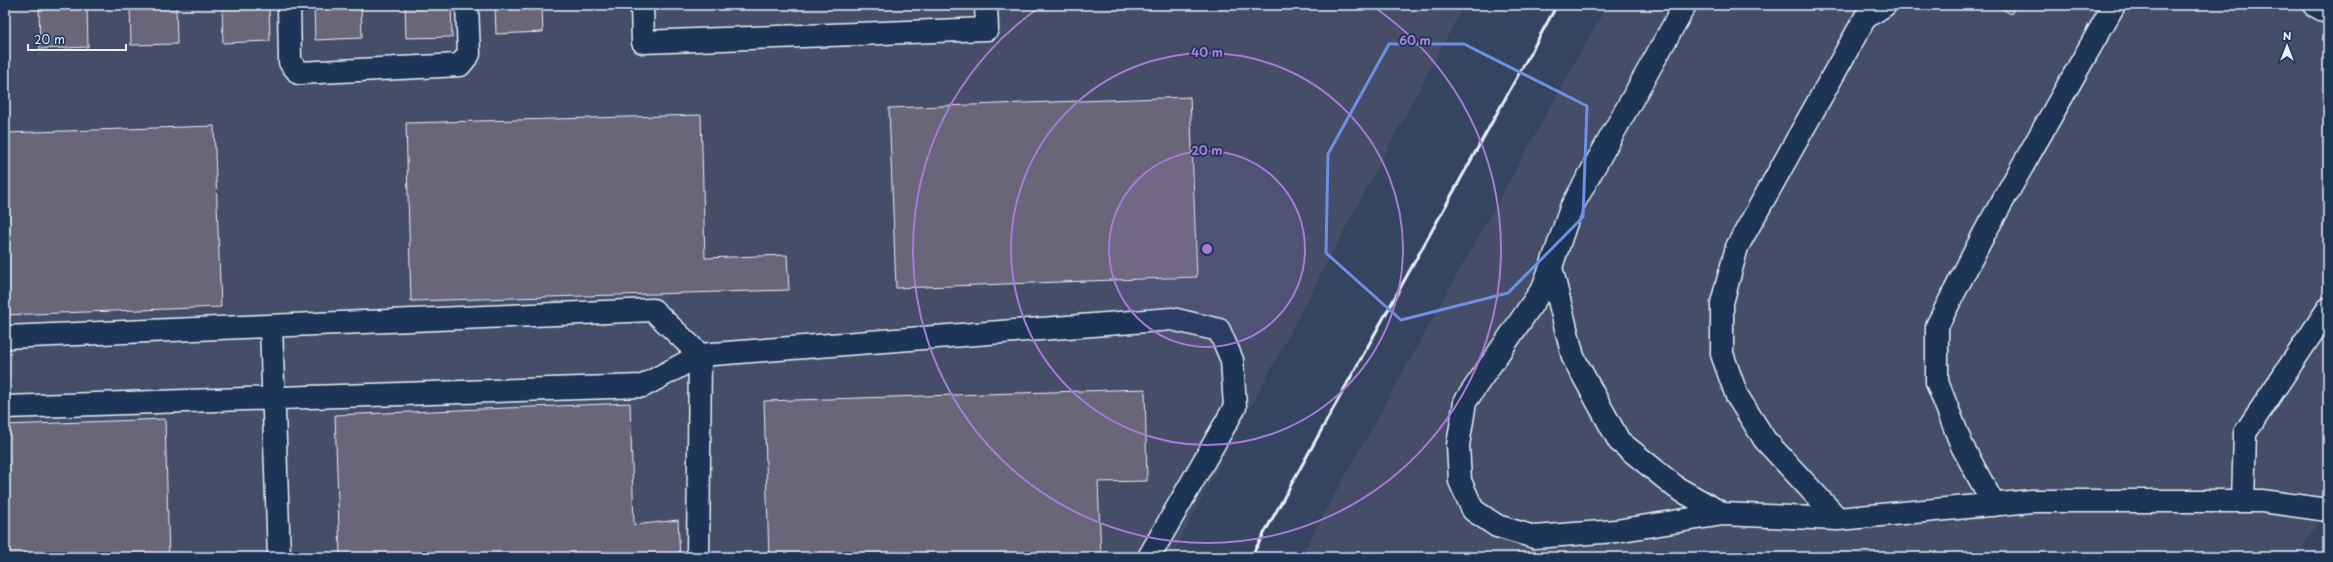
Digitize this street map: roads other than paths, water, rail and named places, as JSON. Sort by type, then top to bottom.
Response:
[{"type":"lane","points":[[289,5],[290,62],[299,73],[460,65],[469,54],[467,5]]},
{"type":"lane","points":[[642,5],[643,42],[987,29],[986,5]]},
{"type":"lane","points":[[1685,5],[1571,208],[1543,288],[1464,402],[1458,445],[1460,481],[1473,510],[1497,526],[1534,537],[1616,531],[1723,514],[1838,519],[2032,501],[2262,501],[2328,510]]},
{"type":"lane","points":[[1838,519],[1765,440],[1737,396],[1722,354],[1722,303],[1737,247],[1860,12],[1885,5]]},
{"type":"lane","points":[[1994,505],[1962,446],[1937,382],[1937,326],[1985,232],[2114,5]]},
{"type":"lane","points":[[2314,5],[2328,13]]},
{"type":"lane","points":[[1551,267],[1573,357],[1620,442],[1677,488],[1723,514]]},
{"type":"lane","points":[[5,337],[653,310],[700,355],[698,557]]},
{"type":"lane","points":[[2243,501],[2245,433],[2328,310]]},
{"type":"lane","points":[[5,407],[643,386],[700,355],[1172,319],[1219,330],[1232,360],[1235,407],[1149,557]]},
{"type":"lane","points":[[271,326],[279,557]]},
{"type":"railway","points":[[1251,557],[1557,5]]}]
